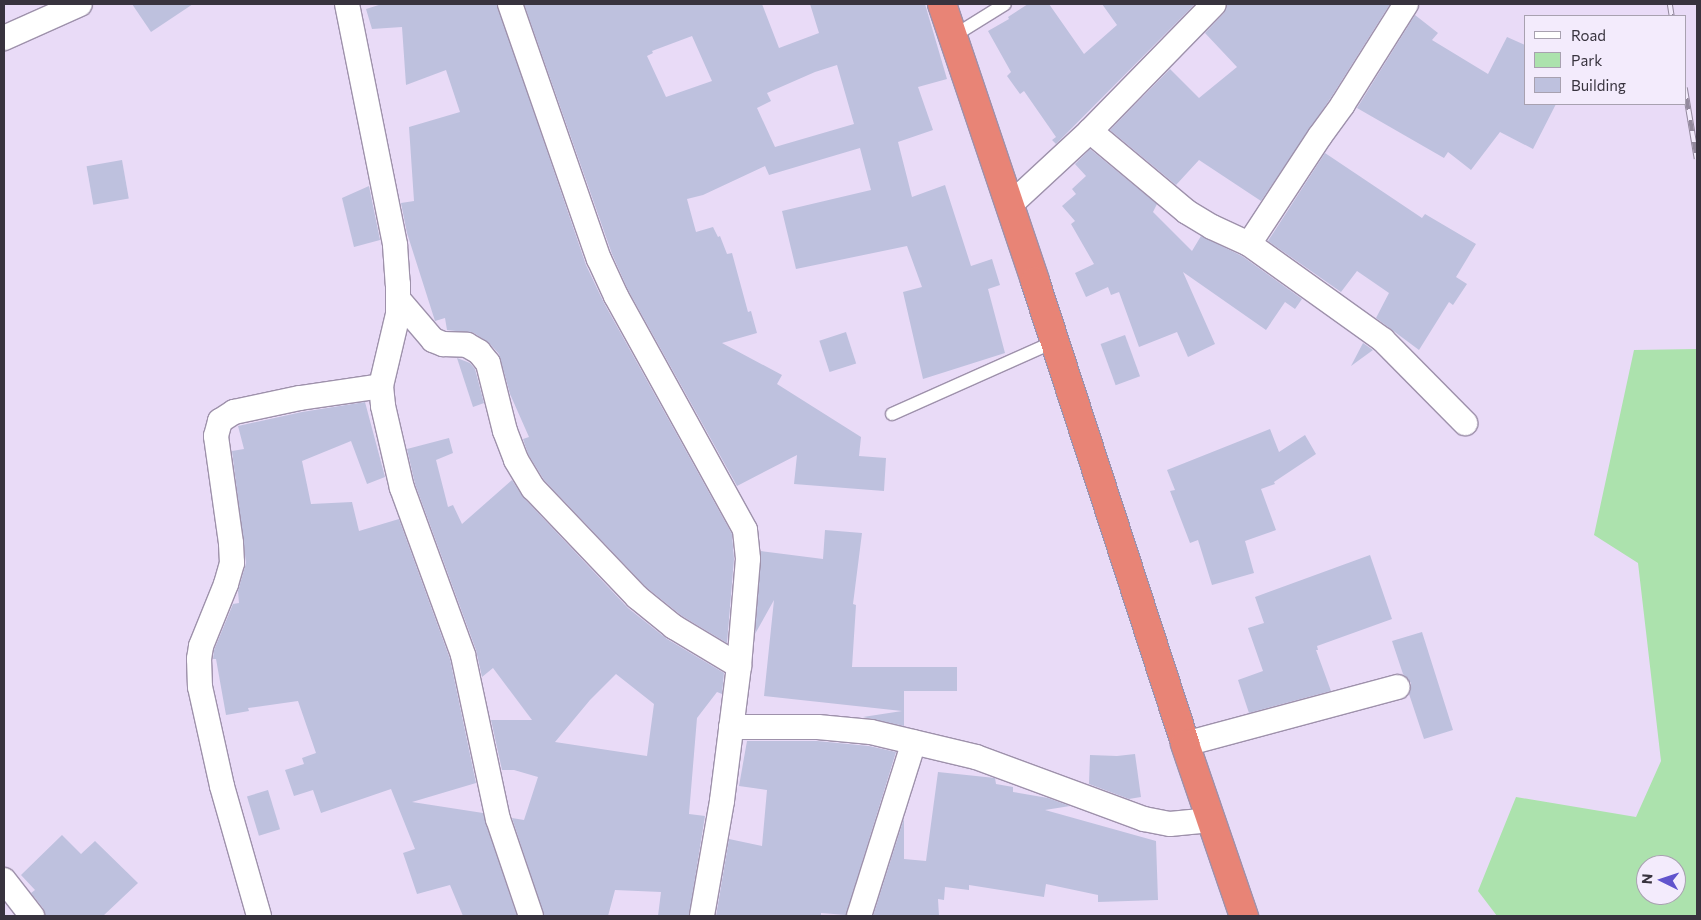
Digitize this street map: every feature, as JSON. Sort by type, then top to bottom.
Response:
[{"type":"highway","points":[[942,4],[1185,744],[1244,916]]},
{"type":"street","points":[[4,38],[80,4]]},
{"type":"street","points":[[347,4],[395,245],[398,314],[381,386],[383,406],[402,488],[463,655],[498,819],[531,916]]},
{"type":"street","points":[[510,4],[599,259],[616,296],[746,530],[748,559],[739,666],[722,801],[702,916]]},
{"type":"street","points":[[1009,206],[1090,131],[1214,4]]},
{"type":"street","points":[[1249,244],[1343,104],[1406,4]]},
{"type":"street","points":[[1090,131],[1188,212],[1212,227],[1249,244],[1383,340],[1465,423]]},
{"type":"street","points":[[398,299],[433,340],[443,344],[467,345],[479,352],[488,363],[505,430],[516,460],[533,488],[637,597],[667,621],[739,666]]},
{"type":"street","points":[[257,915],[222,786],[200,687],[199,659],[202,646],[232,563],[231,543],[216,436],[220,421],[234,412],[300,398],[381,386]]},
{"type":"street","points":[[1185,744],[1398,687]]},
{"type":"street","points":[[731,726],[836,728],[871,732],[976,757],[1144,819],[1170,824],[1211,820]]},
{"type":"street","points":[[859,916],[914,742]]},
{"type":"street","points":[[4,880],[32,916]]},
{"type":"lane","points":[[952,37],[1005,4]]},
{"type":"lane","points":[[892,414],[1054,342]]},
{"type":"green space","points":[[1697,349],[1697,916],[1497,916],[1478,891],[1516,797],[1636,817],[1661,761],[1638,563],[1594,535],[1634,350]]},
{"type":"building","points":[[132,4],[193,4],[151,32]]},
{"type":"building","points":[[382,4],[497,4],[586,265],[604,303],[732,534],[734,559],[727,643],[682,616],[646,587],[544,480],[528,454],[523,439],[529,437],[510,394],[499,354],[489,343],[474,333],[447,330],[445,318],[435,321],[407,233],[401,203],[414,201],[409,127],[460,112],[446,70],[406,85],[402,27],[372,29],[366,9]]},
{"type":"building","points":[[524,4],[762,4],[779,48],[819,33],[810,4],[925,4],[947,79],[918,87],[933,130],[898,142],[912,197],[945,185],[971,266],[992,259],[1000,285],[988,289],[1005,353],[923,379],[903,292],[922,287],[907,246],[796,269],[782,211],[871,190],[860,148],[769,175],[765,166],[703,195],[687,199],[696,232],[713,227],[718,237],[720,236],[727,254],[732,253],[748,312],[751,311],[757,333],[722,343],[782,375],[777,384],[861,437],[859,456],[886,458],[884,491],[794,484],[797,455],[737,486],[628,290],[612,254]],"holes":[[[692,36],[712,81],[666,97],[647,56],[653,53],[652,51]],[[837,65],[854,124],[775,147],[757,108],[771,101],[767,93],[815,72]]]},
{"type":"building","points":[[1028,4],[1049,4],[1084,54],[1117,25],[1102,4],[1195,4],[1056,144],[1052,140],[1056,137],[1024,91],[1020,94],[1007,76],[1011,72],[988,31],[1009,19],[1008,17]]},
{"type":"building","points":[[1227,4],[1390,4],[1332,96],[1261,201],[1199,160],[1176,185],[1110,130],[1170,69],[1199,98],[1237,67],[1205,33],[1224,13]]},
{"type":"building","points":[[1415,15],[1438,33],[1432,40],[1488,74],[1507,37],[1524,45],[1524,105],[1555,105],[1533,149],[1500,132],[1471,170],[1448,152],[1444,158],[1357,108]]},
{"type":"building","points":[[1090,149],[1157,204],[1153,212],[1192,251],[1201,236],[1242,256],[1302,299],[1295,309],[1285,302],[1266,330],[1183,272],[1215,344],[1188,357],[1177,332],[1139,347],[1119,292],[1111,295],[1108,287],[1086,297],[1075,273],[1094,264],[1071,224],[1075,221],[1062,206],[1076,194],[1072,189],[1086,176],[1075,164]]},
{"type":"building","points":[[1325,153],[1422,218],[1425,214],[1476,244],[1456,277],[1467,284],[1453,305],[1449,302],[1419,350],[1376,318],[1389,293],[1357,271],[1341,292],[1268,241]]},
{"type":"building","points":[[122,160],[129,198],[93,205],[87,166]]},
{"type":"building","points":[[369,186],[380,240],[354,247],[342,198]]},
{"type":"building","points":[[846,332],[856,363],[830,372],[819,341]]},
{"type":"building","points":[[1125,335],[1140,376],[1116,385],[1101,344]]},
{"type":"building","points":[[1363,343],[1373,350],[1351,366]]},
{"type":"building","points":[[457,358],[470,363],[475,369],[484,403],[473,407]]},
{"type":"building","points":[[365,402],[385,477],[367,484],[351,441],[302,461],[311,504],[352,502],[359,531],[399,519],[450,659],[476,783],[412,802],[483,813],[517,916],[463,916],[450,885],[417,894],[403,853],[415,849],[391,789],[321,813],[313,790],[294,796],[285,770],[304,764],[302,758],[316,753],[298,701],[248,708],[249,711],[226,715],[216,659],[213,659],[214,650],[233,604],[239,603],[238,591],[246,563],[232,451],[244,449],[238,426],[302,412]]},
{"type":"building","points":[[1270,429],[1279,452],[1305,435],[1316,454],[1274,482],[1275,484],[1261,489],[1276,530],[1245,541],[1254,573],[1212,585],[1198,540],[1190,543],[1170,491],[1175,490],[1167,470]]},
{"type":"building","points":[[449,438],[453,453],[436,460],[448,507],[453,505],[462,524],[512,480],[523,497],[628,608],[667,639],[724,673],[722,694],[717,692],[697,718],[689,814],[705,816],[689,916],[658,916],[661,892],[615,890],[608,916],[544,916],[512,818],[524,820],[538,777],[514,770],[502,770],[491,720],[532,720],[493,668],[482,677],[476,650],[415,484],[407,449]],"holes":[[[616,674],[654,704],[647,756],[555,742],[590,700]]]},
{"type":"building","points":[[825,530],[862,533],[853,604],[856,605],[852,667],[957,667],[957,691],[904,691],[904,726],[863,717],[902,711],[764,696],[774,600],[755,634],[761,551],[823,559]]},
{"type":"building","points":[[1370,555],[1392,619],[1317,646],[1318,650],[1316,650],[1331,691],[1249,713],[1238,680],[1263,671],[1248,628],[1264,623],[1255,597]]},
{"type":"building","points":[[1422,632],[1453,730],[1424,739],[1409,694],[1411,683],[1403,674],[1392,641]]},
{"type":"building","points":[[747,741],[817,741],[869,746],[896,752],[846,915],[821,913],[821,916],[716,916],[729,839],[762,846],[767,790],[739,786]]},
{"type":"building","points":[[1135,754],[1141,797],[1129,799],[1089,784],[1090,755],[1117,756]]},
{"type":"building","points":[[938,772],[995,778],[996,784],[1013,787],[1013,792],[1048,798],[1070,806],[1045,810],[1156,841],[1158,900],[1098,902],[1098,895],[1046,884],[1044,897],[969,885],[969,890],[945,887],[944,900],[938,899],[939,916],[873,916],[904,818],[904,859],[926,861]]},
{"type":"building","points":[[268,790],[280,829],[259,836],[247,796]]},
{"type":"building","points":[[62,835],[81,854],[95,841],[138,883],[103,916],[45,916],[43,908],[31,893],[35,890],[21,875]]},
{"type":"railway","points":[[1670,4],[1672,15]]},
{"type":"railway","points":[[1686,94],[1697,159]]}]
